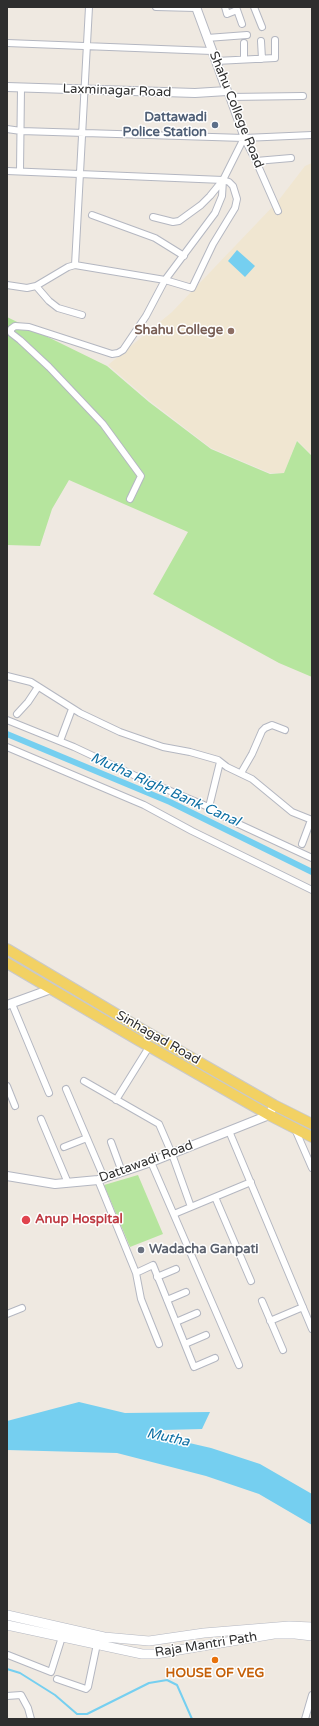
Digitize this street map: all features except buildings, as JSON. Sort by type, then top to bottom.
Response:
[{"type":"main road","name":"Sinhagad Road","points":[[7,949],[136,1026],[274,1105],[312,1124]]},
{"type":"main road","name":"Sinhagad Road","points":[[7,963],[269,1115],[312,1137]]},
{"type":"main road","name":"Raja Mantri Path","points":[[7,1615],[104,1637],[149,1641],[204,1633],[295,1630],[312,1636]]},
{"type":"main road","name":"Raja Mantri Path","points":[[7,1625],[142,1654],[156,1654],[312,1627]]},
{"type":"street","points":[[75,265],[89,7]]},
{"type":"street","points":[[156,7],[196,8]]},
{"type":"street","points":[[225,7],[227,14],[236,8],[242,24]]},
{"type":"street","points":[[254,7],[262,28]]},
{"type":"street","name":"Shahu College Road","points":[[196,8],[244,138],[278,211]]},
{"type":"street","points":[[207,38],[247,35]]},
{"type":"street","points":[[216,61],[275,58],[275,40]]},
{"type":"street","points":[[261,41],[262,58]]},
{"type":"street","points":[[244,42],[244,59]]},
{"type":"street","points":[[7,43],[212,51]]},
{"type":"street","name":"Laxminagar Road","points":[[7,87],[229,94]]},
{"type":"street","points":[[20,171],[21,88]]},
{"type":"street","points":[[229,94],[303,96]]},
{"type":"street","points":[[7,129],[21,131],[244,138],[312,134]]},
{"type":"street","points":[[153,218],[173,222],[179,221],[210,196],[223,180],[244,138]]},
{"type":"street","points":[[256,161],[292,158]]},
{"type":"street","points":[[7,171],[223,180],[229,182],[233,186],[237,199],[231,217],[213,244],[192,288],[165,280],[75,265],[68,267],[36,286],[27,288],[7,285]]},
{"type":"street","points":[[130,499],[141,476],[103,424],[49,367],[11,333],[11,329],[15,326],[29,327],[108,353],[118,353],[122,350],[146,316],[165,280],[215,213],[222,196],[223,180]]},
{"type":"street","points":[[92,215],[155,238],[184,256]]},
{"type":"street","points":[[36,286],[49,301],[58,308],[82,315]]},
{"type":"street","points":[[7,676],[31,682],[72,709],[120,732],[163,747],[190,752],[220,762],[252,779],[292,812],[312,820],[302,844]]},
{"type":"street","points":[[17,714],[28,702],[38,687]]},
{"type":"street","points":[[60,741],[72,709]]},
{"type":"street","points":[[7,720],[60,741],[142,779],[209,807],[232,821],[312,858]]},
{"type":"street","points":[[241,773],[265,728],[272,725],[285,730]]},
{"type":"street","points":[[7,747],[144,805],[192,831],[312,890]]},
{"type":"street","points":[[209,807],[220,762]]},
{"type":"street","points":[[49,1093],[9,1004],[51,989]]},
{"type":"street","points":[[116,1100],[150,1047]]},
{"type":"street","points":[[84,1081],[158,1124],[172,1154],[191,1207]]},
{"type":"street","points":[[7,1086],[15,1106]]},
{"type":"street","points":[[66,1089],[87,1138],[136,1273],[141,1299],[159,1344]]},
{"type":"street","points":[[269,1115],[274,1105]]},
{"type":"street","name":"Dattawadi Road","points":[[7,1176],[54,1184],[101,1179],[152,1162],[269,1115]]},
{"type":"street","points":[[41,1119],[68,1183]]},
{"type":"street","points":[[294,1128],[312,1168]]},
{"type":"street","points":[[229,1131],[312,1329]]},
{"type":"street","points":[[64,1147],[87,1138]]},
{"type":"street","points":[[111,1142],[122,1172]]},
{"type":"street","points":[[152,1162],[239,1365]]},
{"type":"street","points":[[174,1214],[251,1182]]},
{"type":"street","points":[[215,1197],[251,1281]]},
{"type":"street","points":[[136,1273],[153,1265],[194,1367],[215,1358]]},
{"type":"street","points":[[157,1277],[176,1269]]},
{"type":"street","points":[[167,1300],[186,1292]]},
{"type":"street","points":[[262,1300],[282,1350]]},
{"type":"street","points":[[270,1321],[303,1307]]},
{"type":"street","points":[[7,1314],[22,1308]]},
{"type":"street","points":[[176,1322],[197,1313]]},
{"type":"street","points":[[185,1344],[206,1335]]},
{"type":"street","points":[[8,1655],[51,1672],[62,1637]]},
{"type":"street","points":[[57,1679],[86,1689],[88,1687],[97,1644]]},
{"type":"street","points":[[7,1696],[21,1695],[28,1708],[31,1719]]},
{"type":"street","points":[[305,1719],[312,1696]]},
{"type":"shaded area","name":"Shahu College","points":[[312,163],[312,455],[297,440],[284,473],[270,473],[211,448],[150,401],[108,365],[172,312],[278,201],[305,166]]},
{"type":"green space","points":[[7,317],[107,366],[149,402],[211,449],[270,474],[284,473],[297,441],[312,456],[312,677],[279,663],[153,594],[188,532],[69,480],[52,509],[40,546],[7,545]]},
{"type":"green space","points":[[138,1175],[163,1234],[130,1247],[104,1185]]},
{"type":"water","points":[[237,250],[255,266],[245,277],[228,261]]},
{"type":"water","points":[[79,1402],[125,1413],[210,1412],[202,1429],[163,1430],[159,1436],[211,1448],[260,1464],[312,1494],[312,1525],[259,1494],[206,1476],[117,1453],[7,1450],[7,1421]]},
{"type":"waterway","name":"Mutha Right Bank Canal","points":[[7,734],[170,802],[312,872]]},
{"type":"waterway","points":[[7,1669],[20,1673],[55,1695],[77,1714],[87,1714],[149,1683],[167,1680],[177,1685],[192,1719]]},
{"type":"place","name":"Dattawadi Police Station","points":[[215,125]]},
{"type":"place","name":"Shahu College","points":[[231,331]]},
{"type":"place","name":"Anup Hospital","points":[[26,1220]]},
{"type":"place","name":"Wadacha Ganpati","points":[[141,1250]]},
{"type":"place","name":"HOUSE OF VEG","points":[[215,1660]]},
{"type":"water label","name":"Mutha","points":[[168,1438]]}]
